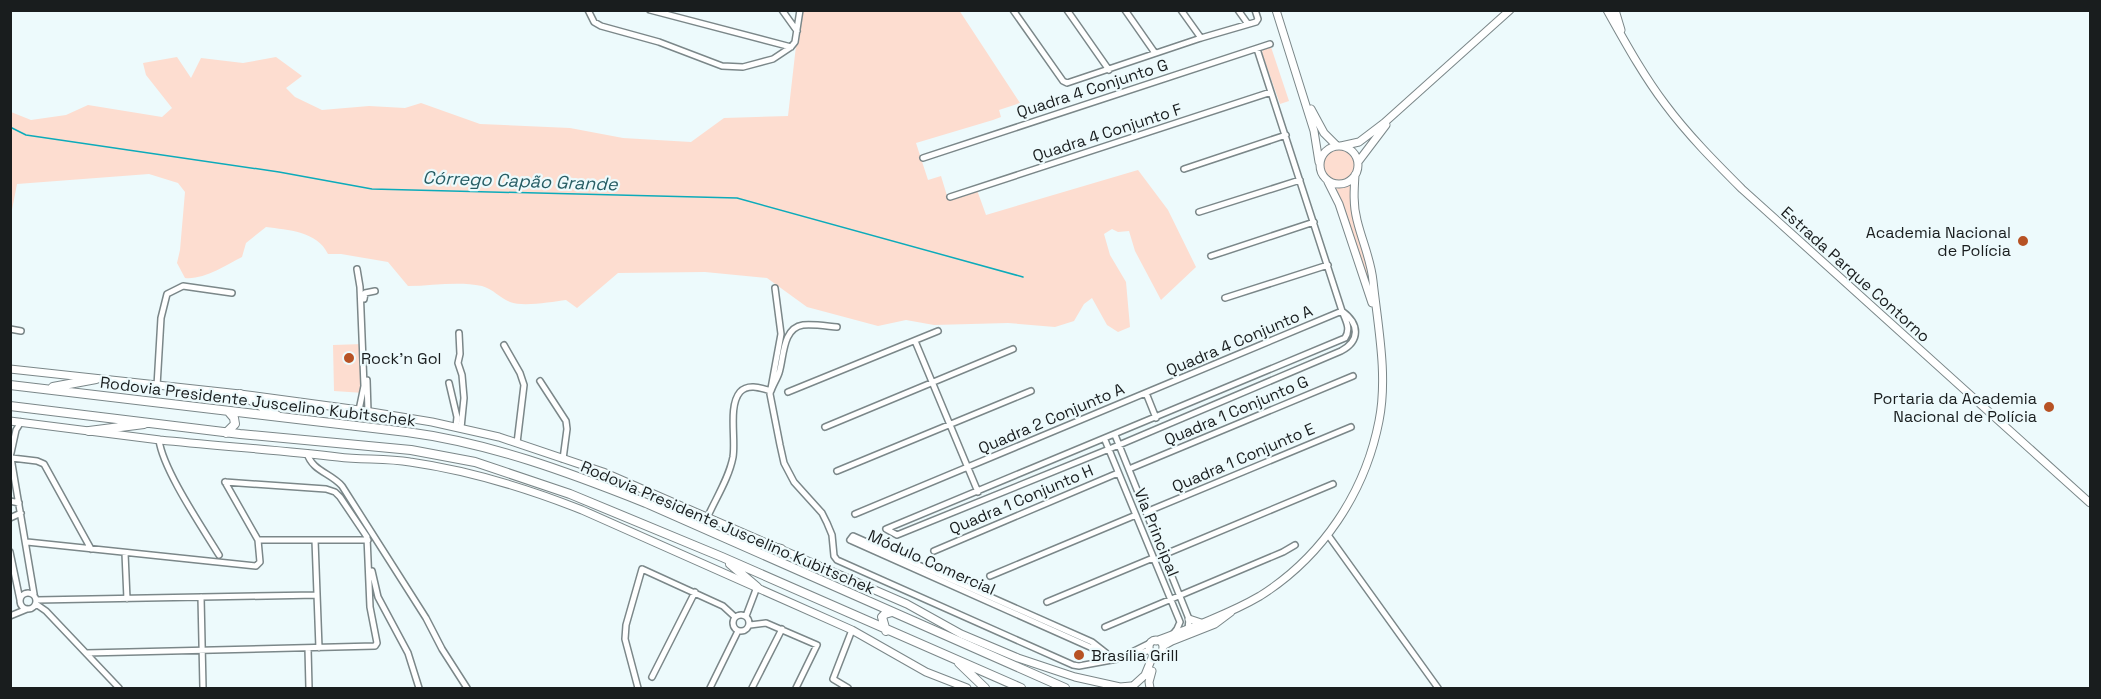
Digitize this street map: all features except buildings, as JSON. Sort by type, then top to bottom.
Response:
[{"type":"highway","points":[[46,389],[96,379]]},
{"type":"highway","name":"Rodovia Presidente Juscelino Kubitschek","points":[[10,385],[428,435],[498,450],[588,480],[724,536],[1065,688]]},
{"type":"highway","points":[[240,394],[282,418]]},
{"type":"highway","name":"Rodovia Presidente Juscelino Kubitschek","points":[[10,406],[226,433],[411,450],[475,462],[570,494],[722,557],[886,631],[1021,688]]},
{"type":"highway","points":[[226,433],[235,424],[234,418],[228,411]]},
{"type":"highway","points":[[89,431],[155,423]]},
{"type":"highway","points":[[724,536],[781,549]]},
{"type":"highway","points":[[722,557],[757,587]]},
{"type":"highway","points":[[886,631],[882,617],[894,612]]},
{"type":"highway","points":[[956,660],[985,688]]},
{"type":"main road","points":[[1276,10],[1314,131],[1321,173],[1339,204],[1377,316]]},
{"type":"main road","points":[[1319,162],[1325,151],[1339,145],[1359,142],[1397,112],[1510,10]]},
{"type":"main road","points":[[1607,10],[1626,44]]},
{"type":"main road","points":[[1615,10],[1626,44]]},
{"type":"main road","name":"Estrada Parque Contorno","points":[[1626,44],[1666,105],[1708,156],[2091,503]]},
{"type":"main road","points":[[1300,84],[1318,126],[1339,145],[1354,153],[1358,162]]},
{"type":"main road","points":[[1131,686],[1145,675],[1156,648],[1173,634],[1215,624],[1273,586],[1310,555],[1328,535],[1348,506],[1366,469],[1380,421],[1382,373],[1372,270],[1355,214],[1355,175],[1358,162],[1397,112]]},
{"type":"main road","points":[[1328,182],[1340,184],[1352,180],[1355,175]]},
{"type":"main road","points":[[10,369],[240,394],[368,412],[459,428],[517,443],[603,472],[907,604],[961,634],[1034,664],[1104,684],[1149,688],[1149,677],[1156,648],[1201,623],[1241,605]]},
{"type":"main road","points":[[14,422],[159,440],[349,458],[407,461],[490,479],[565,503],[757,587],[852,630],[926,672],[967,688]]},
{"type":"main road","points":[[1189,619],[1201,623]]},
{"type":"street","points":[[588,10],[594,21],[601,27],[659,42],[722,66],[752,66],[780,55],[795,42],[800,10]]},
{"type":"street","points":[[650,10],[791,47]]},
{"type":"street","points":[[782,10],[797,32]]},
{"type":"street","points":[[1013,10],[1063,81],[1067,83],[1257,21],[1255,10]]},
{"type":"street","points":[[1067,10],[1109,70]]},
{"type":"street","points":[[1125,10],[1155,53]]},
{"type":"street","points":[[1182,10],[1201,38]]},
{"type":"street","points":[[1238,10],[1248,24]]},
{"type":"street","name":"Quadra 4 Conjunto G","points":[[923,158],[1270,44]]},
{"type":"street","points":[[1257,49],[1286,135],[1342,311],[1348,328],[1345,338],[1105,440],[886,529],[897,535],[1119,445],[1345,349],[1352,342],[1355,327],[1351,319],[1342,311]]},
{"type":"street","name":"Quadra 4 Conjunto F","points":[[950,197],[1271,92]]},
{"type":"street","points":[[1184,169],[1286,135]]},
{"type":"street","points":[[1199,212],[1300,180]]},
{"type":"street","points":[[1211,256],[1314,222]]},
{"type":"street","points":[[1225,298],[1328,265]]},
{"type":"street","points":[[357,268],[360,286],[364,386],[359,411]]},
{"type":"street","points":[[158,386],[161,318],[167,294],[183,286],[232,293]]},
{"type":"street","points":[[775,288],[782,334],[771,391],[771,404],[784,463],[794,482],[822,513],[831,535],[834,556],[841,563],[1073,665],[1128,657],[1156,648]]},
{"type":"street","points":[[368,412],[364,300],[365,293],[375,291]]},
{"type":"street","name":"Quadra 4 Conjunto A","points":[[1146,393],[1342,311]]},
{"type":"street","points":[[771,391],[779,373],[784,346],[790,332],[803,325],[837,327]]},
{"type":"street","points":[[10,329],[21,331]]},
{"type":"street","points":[[788,392],[938,331]]},
{"type":"street","points":[[459,333],[458,363],[462,375],[464,398],[459,428]]},
{"type":"street","points":[[915,341],[978,492]]},
{"type":"street","points":[[504,345],[520,372],[524,385],[517,443]]},
{"type":"street","points":[[825,427],[1013,348]]},
{"type":"street","points":[[1301,358],[1306,367]]},
{"type":"street","name":"Quadra 1 Conjunto G","points":[[1129,470],[1353,376]]},
{"type":"street","points":[[540,381],[566,421],[563,459]]},
{"type":"street","points":[[449,382],[459,428]]},
{"type":"street","points":[[707,518],[733,457],[735,408],[738,394],[745,388],[758,387],[771,391]]},
{"type":"street","points":[[837,471],[1031,391]]},
{"type":"street","points":[[1146,393],[1156,418]]},
{"type":"street","name":"Quadra 2 Conjunto A","points":[[855,514],[1146,393]]},
{"type":"street","points":[[1166,414],[1170,423]]},
{"type":"street","points":[[14,422],[16,430],[11,454],[36,599]]},
{"type":"street","name":"Quadra 1 Conjunto E","points":[[1146,512],[1351,427]]},
{"type":"street","name":"Via Principal","points":[[1115,435],[1189,619],[1186,632]]},
{"type":"street","points":[[159,440],[170,469],[219,555]]},
{"type":"street","name":"Via Principal","points":[[1105,440],[1180,622],[1178,630],[1173,634]]},
{"type":"street","points":[[306,453],[311,464],[332,476],[342,486],[426,618],[467,688]]},
{"type":"street","points":[[1112,458],[1116,453],[1122,453]]},
{"type":"street","points":[[11,454],[44,464],[92,549]]},
{"type":"street","points":[[1051,462],[1054,471]]},
{"type":"street","name":"Quadra 1 Conjunto H","points":[[934,550],[1118,473]]},
{"type":"street","points":[[27,542],[254,566],[260,562],[258,540],[225,482],[313,488],[335,492],[354,515],[368,540],[370,607],[377,642],[375,646],[86,653]]},
{"type":"street","points":[[1163,555],[1334,484]]},
{"type":"street","points":[[964,498],[968,507]]},
{"type":"street","points":[[10,501],[19,503]]},
{"type":"street","points":[[1132,507],[1142,502]]},
{"type":"street","points":[[10,519],[21,513]]},
{"type":"street","points":[[990,576],[1136,515]]},
{"type":"street","points":[[1328,535],[1438,688]]},
{"type":"street","points":[[1146,540],[1156,536]]},
{"type":"street","points":[[258,540],[368,540]]},
{"type":"street","points":[[315,540],[318,648]]},
{"type":"street","name":"Módulo Comercial","points":[[860,542],[1106,653]]},
{"type":"street","points":[[1105,627],[1171,601],[1283,552],[1294,545]]},
{"type":"street","points":[[10,552],[20,603],[27,609]]},
{"type":"street","points":[[125,553],[127,599]]},
{"type":"street","points":[[1047,602],[1153,558]]},
{"type":"street","points":[[369,559],[378,597],[405,645],[419,688]]},
{"type":"street","points":[[824,569],[841,563]]},
{"type":"street","points":[[638,688],[625,639],[626,625],[640,571],[644,569],[695,592],[723,606],[735,617]]},
{"type":"street","points":[[750,625],[746,616],[757,587]]},
{"type":"street","points":[[904,590],[907,604]]},
{"type":"street","points":[[13,615],[22,595],[26,592],[36,599],[120,688]]},
{"type":"street","points":[[652,677],[695,592]]},
{"type":"street","points":[[13,615],[27,609],[36,599],[317,595]]},
{"type":"street","points":[[201,597],[203,688]]},
{"type":"street","points":[[10,608],[13,615]]},
{"type":"street","points":[[735,617],[746,616]]},
{"type":"street","points":[[735,617],[734,628],[738,631],[743,632],[750,625],[766,623],[817,645],[796,688]]},
{"type":"street","points":[[752,688],[782,629]]},
{"type":"street","points":[[848,688],[833,679],[852,630]]},
{"type":"street","points":[[710,688],[738,631]]},
{"type":"street","name":"Módulo Comercial","points":[[1091,645],[1105,661]]},
{"type":"street","points":[[308,648],[309,688]]},
{"type":"street","points":[[1083,665],[1106,653],[1121,656],[1156,648]]},
{"type":"street","points":[[1105,661],[1106,653]]},
{"type":"shaded area","points":[[959,10],[1020,103],[999,110],[1001,117],[916,143],[928,180],[941,176],[948,199],[977,190],[986,215],[1138,170],[1168,210],[1196,267],[1161,300],[1135,251],[1129,231],[1118,232],[1112,229],[1104,234],[1110,255],[1126,282],[1130,327],[1118,332],[1107,325],[1092,298],[1084,304],[1074,321],[1055,327],[1008,323],[934,325],[906,320],[878,326],[807,307],[767,278],[705,272],[618,273],[577,308],[566,300],[522,304],[506,300],[482,286],[454,284],[408,286],[388,262],[328,254],[317,240],[309,236],[266,227],[246,243],[242,257],[200,277],[185,278],[177,263],[185,192],[178,183],[149,174],[17,184],[11,215],[11,112],[31,120],[66,115],[88,105],[162,117],[172,108],[146,75],[143,63],[177,57],[191,78],[201,58],[243,63],[276,57],[302,76],[286,88],[295,97],[322,110],[369,106],[405,108],[421,103],[480,124],[570,128],[623,138],[691,142],[724,118],[788,116],[800,11]]},
{"type":"shaded area","points":[[1271,47],[1289,101],[1280,104],[1262,53],[1263,49]]},
{"type":"shaded area","points":[[1339,147],[1352,152],[1357,165],[1352,178],[1339,183],[1326,178],[1321,165],[1326,152]]},
{"type":"shaded area","points":[[1353,184],[1352,195],[1371,268],[1375,305],[1336,187]]},
{"type":"shaded area","name":"Rock'n Gol","points":[[363,344],[364,393],[334,391],[333,345]]},
{"type":"waterway","name":"Córrego Capão Grande","points":[[10,127],[26,135],[279,172],[372,189],[737,198],[1023,277]]},
{"type":"place","name":"Academia Nacional de Polícia","points":[[2023,241]]},
{"type":"place","name":"Rock'n Gol","points":[[349,358]]},
{"type":"place","name":"Portaria da Academia Nacional de Polícia","points":[[2049,407]]},
{"type":"place","name":"Brasília Grill","points":[[1079,655]]}]
